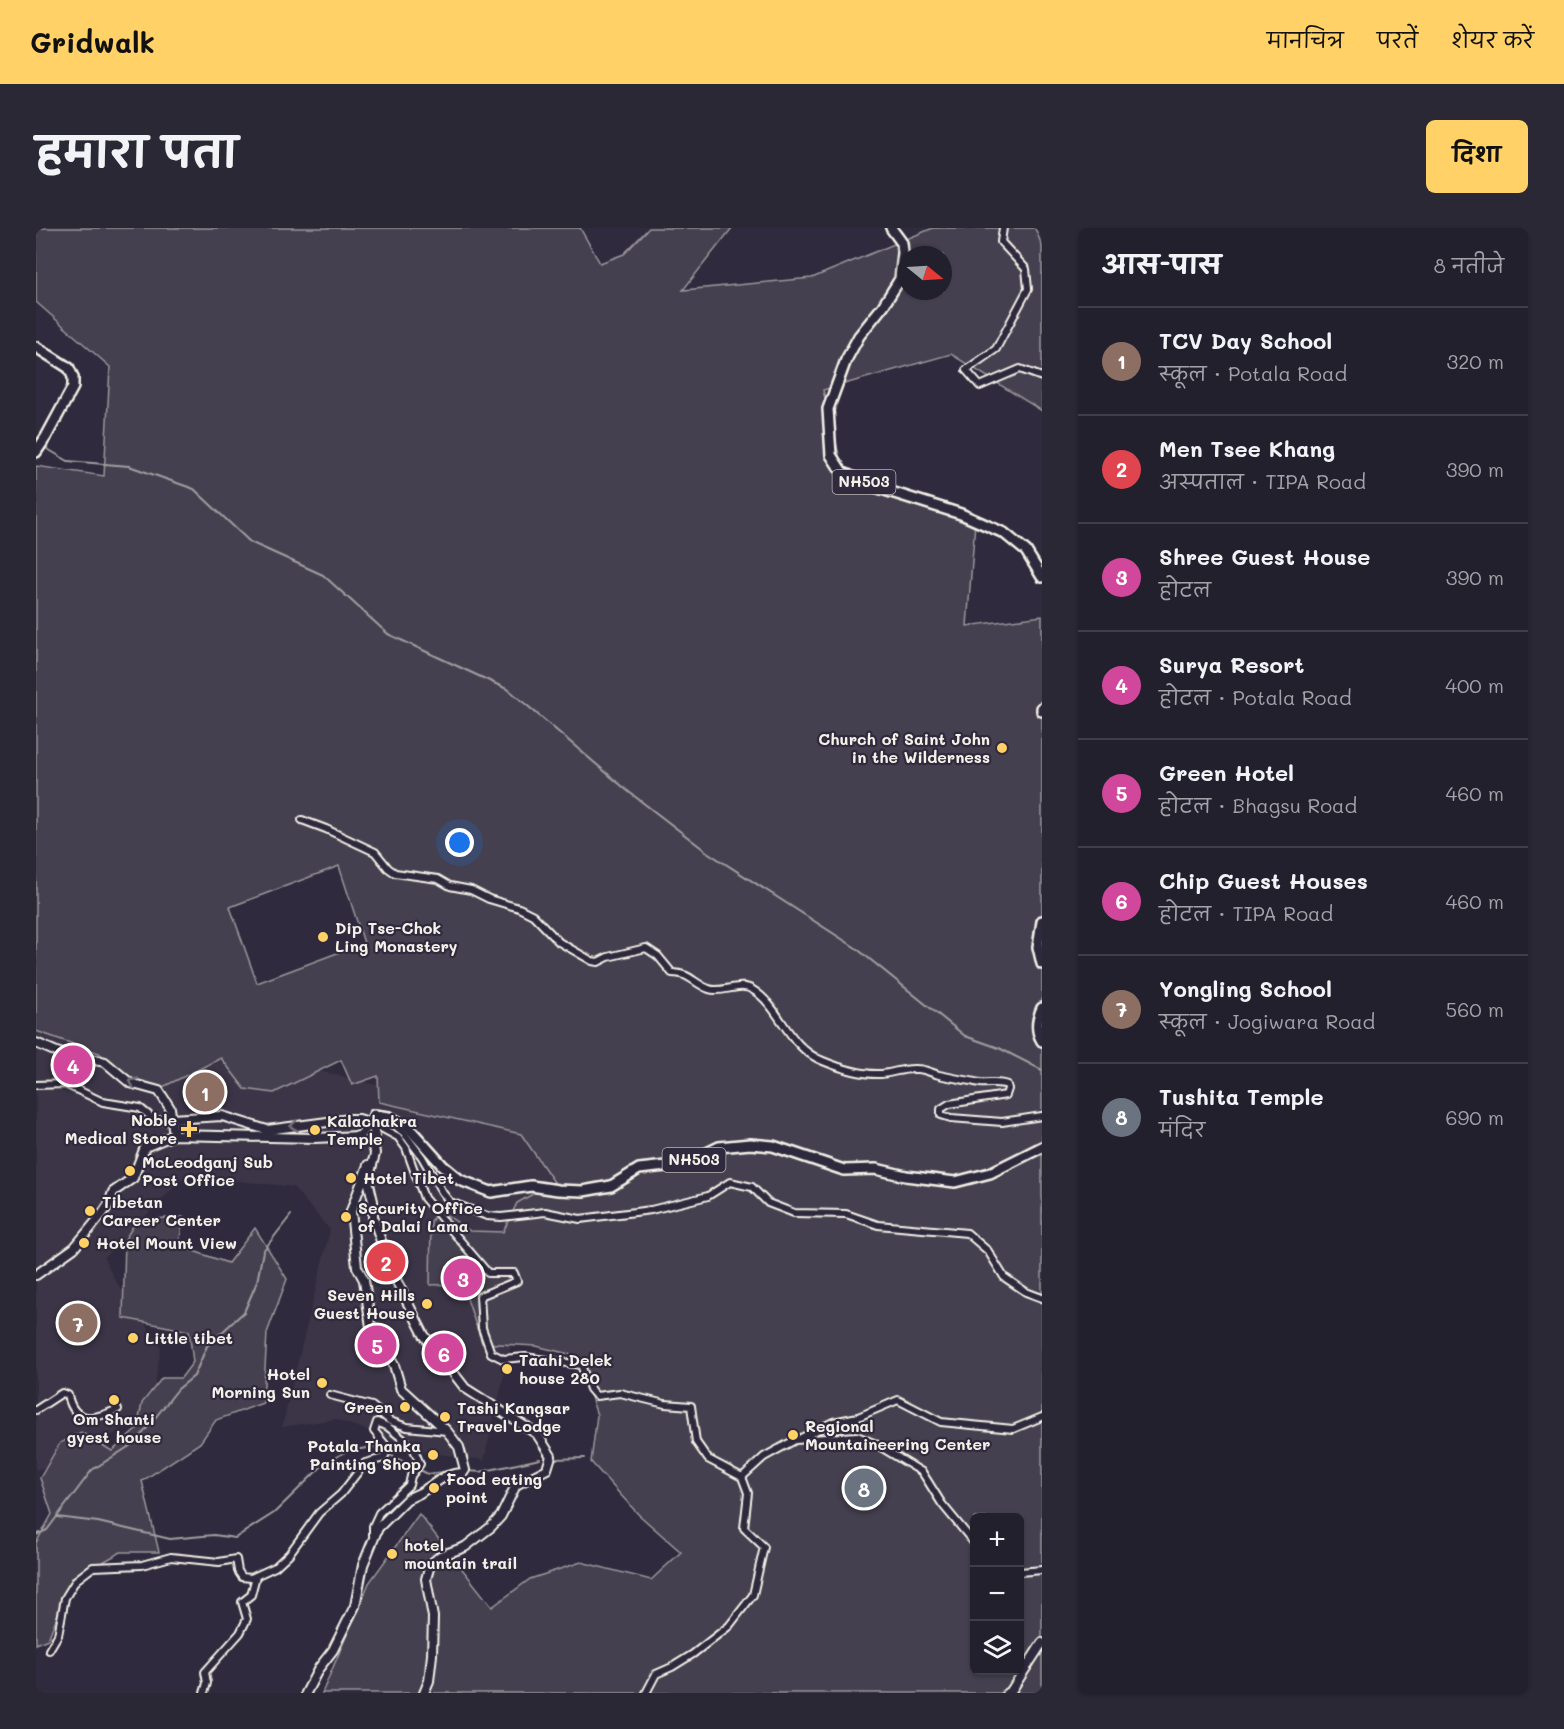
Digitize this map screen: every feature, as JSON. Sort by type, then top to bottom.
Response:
[{"type":"main road","name":"NH503","points":[[891,228],[902,243],[900,279],[883,306],[859,336],[842,369],[828,410],[831,454],[842,472],[872,486],[961,514],[1004,533],[1026,551],[1042,578]]},
{"type":"main road","points":[[36,346],[69,368],[73,376],[73,387],[36,451]]},
{"type":"main road","points":[[1042,921],[1038,946],[1042,964]]},
{"type":"main road","points":[[1042,1008],[1037,1020],[1039,1037],[1042,1041]]},
{"type":"main road","name":"NH503","points":[[372,1123],[374,1115],[380,1114],[408,1127],[443,1166],[460,1180],[491,1192],[531,1186],[583,1191],[611,1186],[639,1169],[684,1164],[719,1147],[750,1144],[773,1146],[844,1170],[876,1169],[906,1176],[956,1182],[990,1173],[1042,1147]]},
{"type":"street","points":[[1003,228],[1001,242],[1026,269],[1028,289],[996,349],[966,370],[980,386],[1020,369],[1042,377]]},
{"type":"street","points":[[302,820],[375,852],[395,873],[438,879],[450,886],[471,890],[534,915],[560,942],[592,961],[598,962],[608,957],[646,948],[658,956],[672,973],[683,973],[708,989],[722,991],[741,987],[751,988],[761,996],[802,1049],[822,1061],[863,1072],[880,1074],[903,1068],[921,1069],[958,1079],[1006,1085],[1008,1089],[1006,1095],[949,1104],[941,1109],[941,1114],[951,1118],[1002,1122],[1042,1116]]},
{"type":"street","points":[[36,1043],[59,1053],[105,1062],[130,1083],[159,1091],[170,1108],[174,1135]]},
{"type":"street","points":[[36,1084],[65,1084],[103,1102],[140,1108],[156,1121],[222,1116],[267,1130],[350,1119],[372,1123],[398,1137],[406,1148],[423,1198],[488,1273],[513,1273],[516,1281],[480,1296],[482,1328],[491,1353],[503,1359],[525,1357],[582,1365],[590,1389],[596,1396],[620,1393],[665,1404],[691,1406],[696,1442],[708,1459],[742,1477],[748,1493],[744,1528],[764,1547],[753,1594],[729,1626],[672,1667],[656,1674],[646,1693]]},
{"type":"street","points":[[36,1275],[74,1248],[103,1213],[113,1192],[133,1178],[145,1147],[174,1135],[326,1138],[359,1136],[375,1119],[387,1122],[404,1133],[450,1202],[487,1216],[545,1212],[580,1219],[651,1210],[708,1196],[730,1182],[752,1187],[768,1203],[794,1213],[846,1214],[878,1225],[967,1233],[988,1251],[1004,1277],[1026,1292],[1042,1298]]},
{"type":"street","points":[[306,1693],[319,1668],[333,1650],[355,1606],[363,1565],[378,1528],[406,1499],[444,1478],[463,1473],[464,1463],[459,1447],[447,1431],[401,1389],[394,1365],[387,1353],[373,1340],[364,1280],[357,1267],[351,1211],[372,1156],[375,1136],[372,1123]]},
{"type":"street","points":[[374,1145],[375,1154],[368,1180],[373,1201],[373,1217],[390,1268],[424,1335],[465,1388],[537,1434],[551,1456],[547,1469],[516,1485],[501,1516],[491,1527],[465,1547],[440,1556],[430,1565],[426,1579],[433,1617],[432,1655],[429,1681],[424,1693]]},
{"type":"street","points":[[36,1410],[62,1393],[68,1395],[70,1406],[79,1415],[92,1418],[118,1409]]},
{"type":"street","points":[[330,1395],[372,1406],[390,1421],[407,1427],[447,1431]]},
{"type":"street","points":[[742,1477],[764,1457],[795,1440],[833,1422],[858,1417],[898,1400],[940,1422],[1013,1429],[1042,1417]]},
{"type":"street","points":[[49,1650],[58,1635],[65,1598],[76,1580],[93,1567],[142,1565],[171,1557],[219,1562],[236,1559],[238,1572],[242,1577],[256,1576],[275,1567],[289,1554],[319,1513],[341,1494],[364,1464],[384,1458],[388,1448],[374,1431],[377,1422],[388,1427],[413,1447],[420,1464],[411,1476],[409,1485],[378,1514],[373,1526],[373,1537]]},
{"type":"street","points":[[795,1440],[857,1436],[874,1443],[922,1472],[942,1503],[970,1538]]},
{"type":"street","points":[[1024,1572],[1042,1570]]},
{"type":"street","points":[[204,1693],[207,1683],[205,1672],[240,1633],[247,1619],[242,1602],[251,1595],[256,1576]]},
{"type":"street","points":[[1007,1693],[1011,1691],[1042,1643]]},
{"type":"shaded area","points":[[36,228],[580,228],[600,263],[624,254],[649,228],[732,228],[683,290],[812,278],[933,228],[1035,228],[1042,246],[1042,411],[951,354],[823,390],[841,463],[861,488],[975,523],[967,626],[1042,616],[1042,1693],[322,1693],[369,1583],[419,1514],[492,1607],[530,1579],[581,1562],[651,1580],[681,1552],[638,1514],[591,1462],[597,1415],[577,1356],[536,1346],[482,1343],[462,1284],[430,1285],[431,1222],[438,1209],[470,1231],[503,1232],[517,1203],[554,1182],[521,1134],[379,1102],[378,1076],[352,1085],[341,1060],[274,1093],[245,1089],[221,1058],[163,1087],[133,1080],[99,1053],[36,1031],[36,466],[104,476],[110,367],[36,302]],"holes":[[[339,866],[364,943],[257,983],[230,907]]]},
{"type":"shaded area","points":[[80,1013],[562,1130],[484,1460],[423,1452],[336,1419],[282,1427],[330,1230],[293,1187],[186,1175],[104,1258],[115,1280],[161,1347],[151,1408],[80,1458],[36,1470],[36,1014]]},
{"type":"shaded area","points":[[183,1217],[179,1246],[228,1263],[255,1228],[287,1279],[267,1333],[263,1403],[216,1420],[200,1443],[142,1481],[159,1552],[121,1552],[72,1579],[48,1639],[36,1644],[36,1543],[52,1514],[40,1478],[60,1443],[81,1432],[112,1451],[137,1429],[142,1403],[162,1378],[181,1378],[193,1362],[189,1331],[123,1318],[125,1239],[137,1220]]},
{"type":"waterway","points":[[44,447],[68,461],[129,466],[194,489],[250,542],[323,575],[388,634],[509,690],[629,792],[707,852],[856,948],[965,1036],[999,1048],[1042,1070]]},
{"type":"waterway","points":[[36,1535],[47,1530],[92,1470],[136,1442],[178,1389],[194,1376],[207,1346],[244,1312],[257,1282],[263,1251],[291,1215]]},
{"type":"waterway","points":[[57,1517],[98,1522],[170,1539],[214,1535],[235,1538],[274,1513],[324,1464],[347,1451],[374,1447],[428,1474],[452,1471]]},
{"type":"waterway","points":[[556,1459],[585,1458]]},
{"type":"waterway","points":[[469,1471],[480,1472],[540,1459]]},
{"type":"place","name":"Church of Saint John in the Wilderness","points":[[1002,748]]},
{"type":"place","name":"Dip Tse-Chok Ling Monastery","points":[[323,937]]},
{"type":"place","name":"Surya Resort","points":[[73,1065]]},
{"type":"place","name":"TCV Day School","points":[[205,1092]]},
{"type":"place","name":"Noble Medical Store","points":[[189,1129]]},
{"type":"place","name":"Kalachakra Temple","points":[[315,1130]]},
{"type":"place","name":"McLeodganj Sub Post Office","points":[[130,1171]]},
{"type":"place","name":"Hotel Tibet","points":[[351,1178]]},
{"type":"place","name":"Tibetan Career Center","points":[[90,1211]]},
{"type":"place","name":"Security Office of Dalai Lama","points":[[346,1217]]},
{"type":"place","name":"Hotel Mount View","points":[[84,1243]]},
{"type":"place","name":"Men Tsee Khang","points":[[386,1262]]},
{"type":"place","name":"Shree Guest House","points":[[463,1278]]},
{"type":"place","name":"Seven Hills Guest House","points":[[427,1304]]},
{"type":"place","name":"Yongling School","points":[[78,1323]]},
{"type":"place","name":"Little tibet","points":[[133,1338]]},
{"type":"place","name":"Green Hotel","points":[[377,1345]]},
{"type":"place","name":"Chip Guest Houses","points":[[444,1353]]},
{"type":"place","name":"Taahi Delek house 280","points":[[507,1369]]},
{"type":"place","name":"Hotel Morning Sun","points":[[322,1383]]},
{"type":"place","name":"Om Shanti gyest house","points":[[114,1400]]},
{"type":"place","name":"Green","points":[[405,1407]]},
{"type":"place","name":"Tashi Kangsar Travel Lodge","points":[[445,1417]]},
{"type":"place","name":"Regional Mountaineering Center","points":[[793,1435]]},
{"type":"place","name":"Potala Thanka Painting Shop","points":[[433,1455]]},
{"type":"place","name":"Food eating point","points":[[434,1488]]},
{"type":"place","name":"Tushita Temple","points":[[864,1488]]},
{"type":"place","name":"hotel mountain trail","points":[[392,1554]]}]
